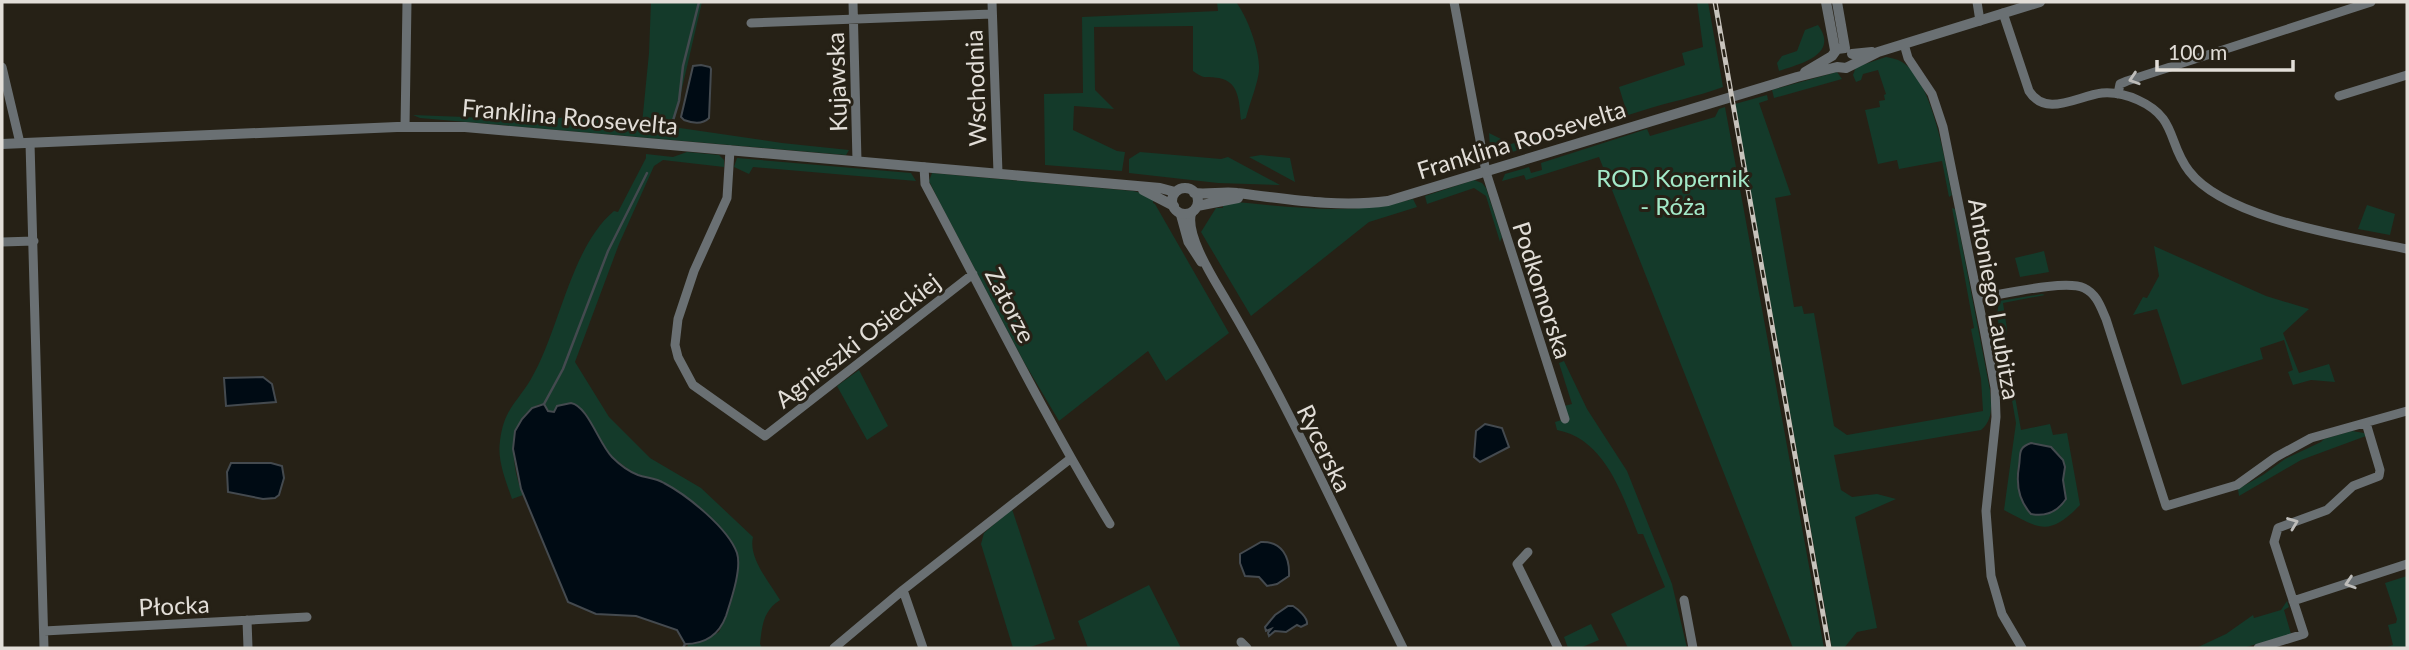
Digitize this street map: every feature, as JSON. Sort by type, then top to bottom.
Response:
[{"type":"street","points":[[405,127],[407,2]]},
{"type":"street","name":"Kujawska","points":[[853,2],[857,161]]},
{"type":"street","name":"Wschodnia","points":[[992,2],[998,173]]},
{"type":"street","name":"Podkomorska","points":[[1454,2],[1486,172],[1564,419]]},
{"type":"street","points":[[1826,2],[1832,34],[1831,47],[1840,55]]},
{"type":"street","points":[[1837,2],[1840,55]]},
{"type":"street","points":[[1977,2],[1980,20]]},
{"type":"street","name":"Franklina Roosevelta","points":[[1797,76],[1840,55],[1878,52],[2040,2]]},
{"type":"street","points":[[2118,94],[2120,84],[2371,2]]},
{"type":"street","points":[[2003,13],[2029,91],[2037,102],[2052,105],[2102,93],[2118,94],[2142,102],[2162,116],[2169,126],[2189,171],[2206,188],[2228,201],[2282,222],[2325,234],[2407,249]]},
{"type":"street","points":[[751,23],[992,14]]},
{"type":"street","name":"Antoniego Laubitza","points":[[1904,44],[1908,58],[1932,94],[1939,116],[1978,298],[1996,400],[1996,432],[1986,511],[1991,576],[2002,614],[2022,648]]},
{"type":"street","name":"Franklina Roosevelta","points":[[2,144],[405,127],[465,127],[998,173],[1160,188],[1175,192],[1187,189],[1194,192],[1238,193],[1334,204],[1372,203],[1408,196],[1797,76],[1838,67],[1846,68],[1840,55]]},
{"type":"street","points":[[2,67],[25,143],[34,241],[44,648]]},
{"type":"street","points":[[2339,96],[2407,75]]},
{"type":"street","name":"Agnieszki Osieckiej","points":[[730,150],[727,198],[694,271],[678,319],[676,345],[685,373],[693,385],[765,436],[973,274]]},
{"type":"street","name":"Zatorze","points":[[924,167],[925,184],[1070,459],[1110,524]]},
{"type":"street","name":"Franklina Roosevelta","points":[[1134,186],[1186,209],[1251,196]]},
{"type":"street","points":[[1175,192],[1186,209]]},
{"type":"street","points":[[1186,209],[1194,192]]},
{"type":"street","name":"Rycerska","points":[[1186,209],[1188,242],[1207,268],[1242,328],[1403,648]]},
{"type":"street","points":[[2,242],[34,241]]},
{"type":"street","points":[[1978,298],[2069,285],[2085,288],[2094,296],[2106,319],[2166,506],[2237,485],[2292,447],[2311,438],[2407,411]]},
{"type":"street","points":[[2258,648],[2304,634],[2274,542],[2278,528],[2327,510],[2353,486],[2379,476],[2380,470],[2366,423]]},
{"type":"street","points":[[834,648],[903,590],[1070,459]]},
{"type":"street","points":[[1528,552],[1517,564],[1558,648]]},
{"type":"street","points":[[2293,601],[2407,564]]},
{"type":"street","points":[[903,590],[923,648]]},
{"type":"street","points":[[1684,600],[1693,648]]},
{"type":"street","name":"Płocka","points":[[44,631],[307,617]]},
{"type":"street","points":[[247,620],[248,648]]},
{"type":"green space","points":[[651,2],[702,2],[673,127],[849,150],[846,155],[420,118],[413,115],[541,120],[568,117],[642,124]]},
{"type":"green space","points":[[1217,2],[1236,2],[1255,44],[1259,74],[1246,118],[1241,120],[1239,100],[1231,84],[1219,78],[1203,77],[1193,71],[1193,26],[1094,27],[1095,90],[1114,109],[1074,106],[1073,130],[1117,151],[1125,152],[1122,171],[1045,165],[1044,94],[1083,93],[1082,17],[1218,11]]},
{"type":"green space","points":[[1697,2],[1708,2],[1723,87],[1503,155],[1499,156],[1490,148],[1489,133],[1511,144],[1626,110],[1619,87],[1685,65],[1682,53],[1703,47]]},
{"type":"green space","points":[[1818,25],[1823,35],[1824,44],[1821,51],[1806,61],[1779,71],[1777,63],[1782,56],[1797,51],[1805,30]]},
{"type":"green space","points":[[1886,57],[1902,62],[1913,72],[1930,103],[1952,195],[1949,197],[1942,161],[1899,169],[1897,160],[1878,164],[1865,110],[1880,107],[1879,101],[1885,100],[1886,94],[1878,70],[1863,74],[1861,80],[1856,82],[1853,75],[1856,67]]},
{"type":"green space","points":[[1837,72],[1842,79],[1774,98],[1772,90]]},
{"type":"green space","points":[[1767,95],[1768,100],[1759,103],[1791,195],[1775,198],[1794,307],[1802,306],[1804,314],[1814,313],[1834,426],[1847,435],[1983,411],[1981,379],[1971,329],[1974,328],[1952,208],[1955,209],[1990,390],[1990,416],[1981,430],[1834,455],[1841,490],[1852,497],[1877,494],[1896,499],[1855,517],[1877,628],[1857,632],[1844,648],[1832,648],[1735,104]]},
{"type":"green space","name":"ROD Kopernik - Róża","points":[[1725,107],[1824,648],[1793,648],[1599,157],[1526,180],[1524,175],[1502,181],[1505,174],[1529,167],[1531,173],[1542,170],[1541,163],[1647,129],[1650,136],[1715,117],[1719,109]]},
{"type":"green space","points":[[687,152],[719,155],[724,160],[724,167],[663,160],[654,166],[619,244],[575,362],[609,417],[650,458],[701,488],[753,537],[752,545],[757,562],[780,600],[764,619],[760,644],[762,648],[687,648],[688,644],[719,632],[735,587],[735,552],[730,542],[664,483],[636,475],[611,456],[594,432],[586,413],[548,411],[540,404],[521,420],[516,432],[514,458],[523,495],[512,499],[500,456],[504,421],[541,359],[576,267],[587,246],[599,227],[614,211],[618,212],[646,154],[673,157]]},
{"type":"green space","points":[[1140,152],[1221,159],[1228,157],[1280,185],[1218,183],[1129,173],[1129,159]]},
{"type":"green space","points":[[1261,155],[1290,158],[1295,182],[1249,157]]},
{"type":"green space","points":[[737,158],[911,173],[916,181],[753,167],[749,174],[734,167]]},
{"type":"green space","points":[[932,173],[1133,191],[1154,196],[1153,203],[1229,333],[1166,381],[1148,351],[1059,421],[1024,362],[940,203],[929,181]]},
{"type":"green space","points":[[1474,180],[1486,188],[1502,237],[1500,242],[1486,196],[1474,188],[1427,204],[1425,196]]},
{"type":"green space","points":[[1413,199],[1417,207],[1369,222],[1251,316],[1201,232],[1216,208],[1223,208],[1223,201],[1342,209],[1366,208]]},
{"type":"green space","points":[[2367,205],[2395,214],[2390,235],[2358,229]]},
{"type":"green space","points":[[2154,246],[2266,296],[2309,309],[2283,333],[2299,373],[2329,364],[2335,382],[2311,380],[2293,385],[2288,372],[2293,370],[2284,340],[2260,348],[2263,359],[2182,385],[2157,309],[2133,315],[2143,297],[2147,298],[2159,276]]},
{"type":"green space","points":[[2044,251],[2049,272],[2020,277],[2015,258]]},
{"type":"green space","points":[[2045,295],[2003,303],[2007,329],[2005,342],[2021,430],[2050,424],[2053,435],[2067,433],[2080,505],[2052,526],[2044,527],[2027,522],[2004,510],[2016,423],[1997,315],[1999,301]],"holes":[[[2045,445],[2061,456],[2066,493],[2058,508],[2045,514],[2022,494],[2017,482],[2019,464]]]},
{"type":"green space","points":[[1564,361],[1587,409],[1627,471],[1672,584],[1687,648],[1628,648],[1611,614],[1665,587],[1643,534],[1638,534],[1610,470],[1588,444],[1574,435],[1557,430],[1555,422],[1568,418],[1564,406],[1572,404],[1559,363]]},
{"type":"green space","points":[[859,370],[888,426],[867,440],[837,386]]},
{"type":"green space","points":[[2352,431],[2364,433],[2366,436],[2301,460],[2239,496],[2238,489],[2285,459],[2324,439]]},
{"type":"green space","points":[[1012,509],[1055,639],[1027,648],[1013,648],[981,544],[984,533]]},
{"type":"green space","points":[[2407,576],[2407,648],[2384,648],[2393,645],[2388,625],[2396,623],[2397,619],[2385,583]]},
{"type":"green space","points":[[1149,585],[1181,648],[1088,648],[1078,621]]},
{"type":"green space","points":[[2287,601],[2289,607],[2284,610],[2291,634],[2243,648],[2196,648],[2226,634],[2253,615],[2254,618],[2281,610]]},
{"type":"green space","points":[[1591,624],[1599,640],[1580,648],[1568,648],[1564,637]]},
{"type":"shaded area","points":[[701,65],[711,69],[709,118],[694,123],[681,117],[693,66]]},
{"type":"shaded area","points":[[263,377],[272,384],[276,402],[226,406],[224,378]]},
{"type":"shaded area","points":[[571,403],[583,411],[615,460],[635,474],[661,481],[684,495],[716,523],[732,543],[738,560],[735,584],[723,623],[710,637],[685,644],[677,630],[636,616],[596,614],[568,602],[521,489],[513,449],[515,431],[532,408],[544,404],[548,411],[554,412],[557,406]]},
{"type":"shaded area","points":[[1485,424],[1502,428],[1509,447],[1480,462],[1474,457],[1476,431]]},
{"type":"shaded area","points":[[2031,443],[2051,447],[2063,460],[2065,467],[2063,480],[2066,499],[2047,514],[2031,514],[2019,491],[2021,452]]},
{"type":"shaded area","points":[[231,463],[271,463],[282,466],[284,478],[279,495],[263,499],[228,492],[227,472]]},
{"type":"shaded area","points":[[1261,542],[1279,547],[1286,557],[1289,576],[1277,584],[1267,586],[1259,577],[1245,576],[1240,563],[1240,554]]},
{"type":"shaded area","points":[[1288,606],[1300,611],[1307,624],[1301,627],[1297,625],[1286,632],[1275,631],[1269,636],[1271,629],[1266,631],[1265,627],[1275,615]]},
{"type":"waterway","points":[[671,127],[679,101],[683,66],[699,2]]},
{"type":"waterway","points":[[544,404],[563,369],[608,251],[647,173]]},
{"type":"waterway","points":[[683,648],[685,644]]},
{"type":"railway","points":[[1715,2],[1829,648]]}]
